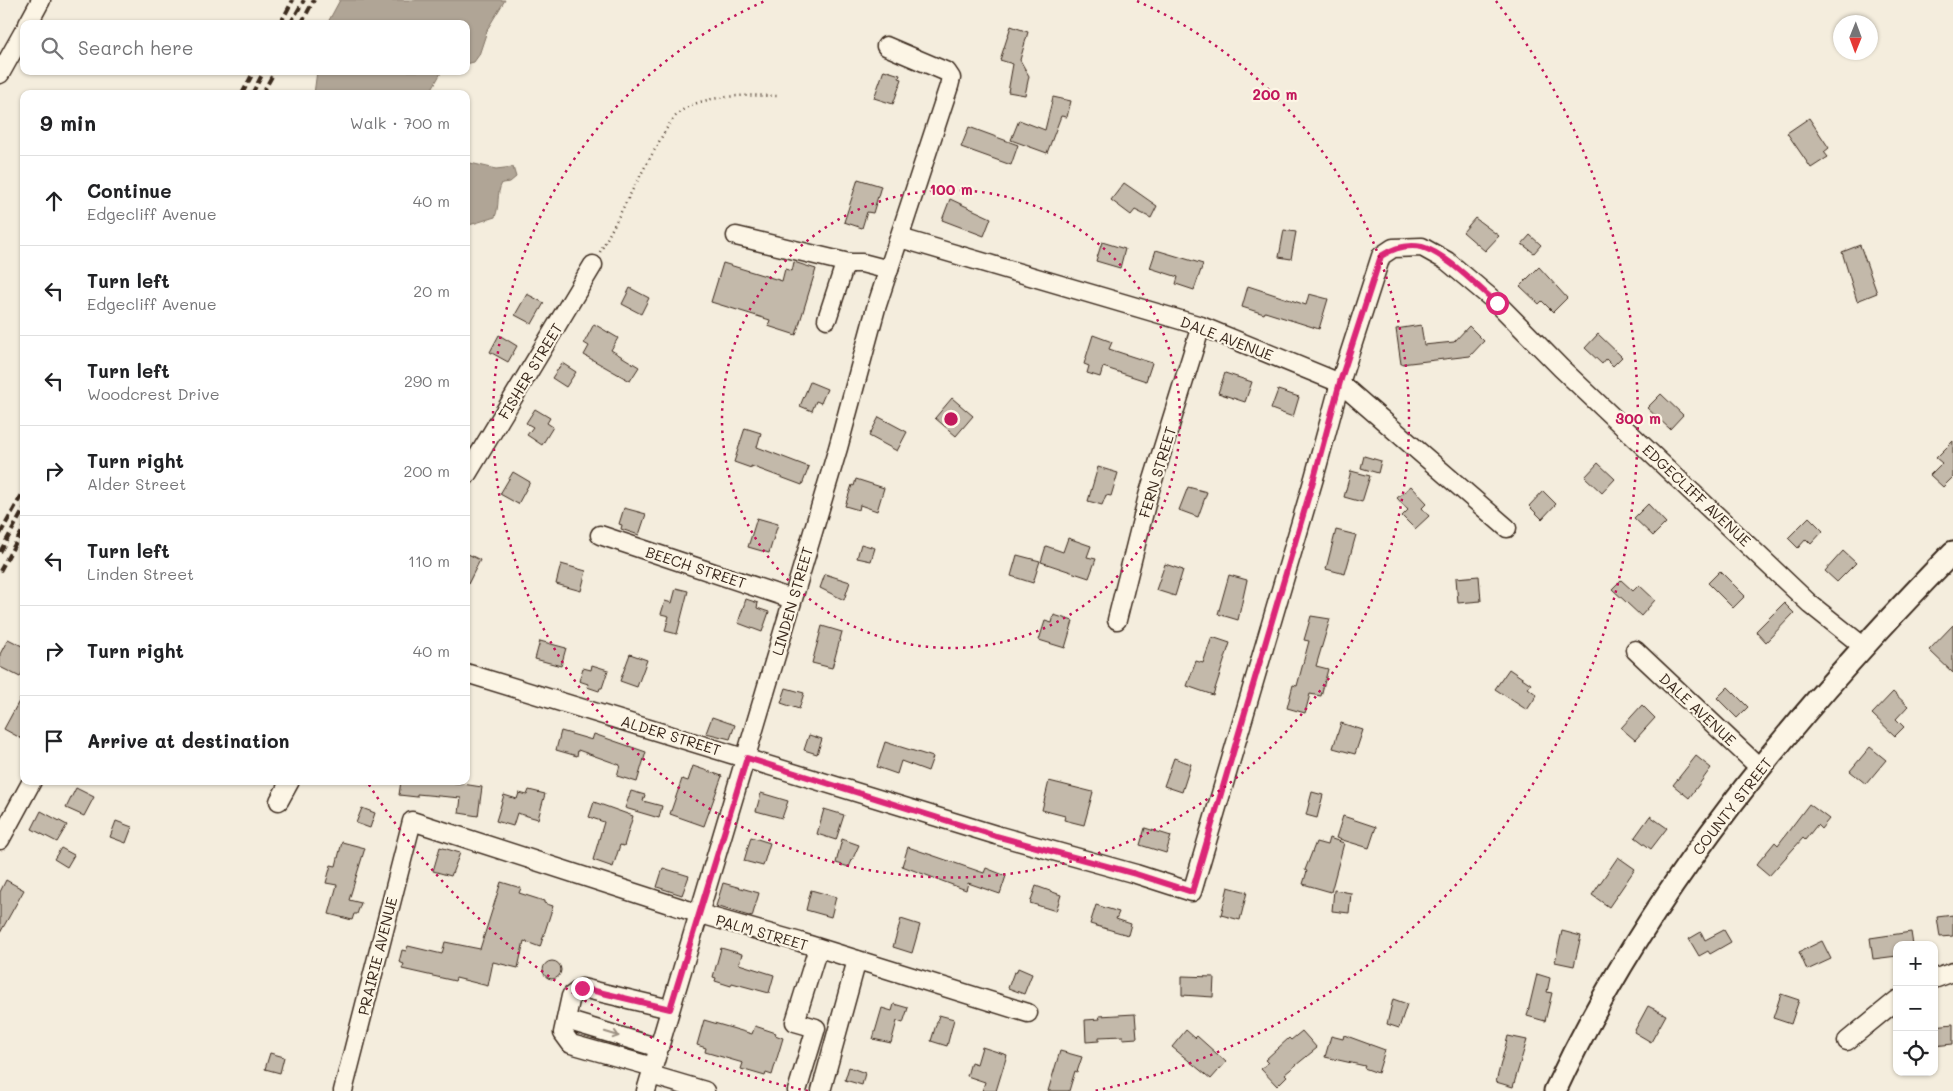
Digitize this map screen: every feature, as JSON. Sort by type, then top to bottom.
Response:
[{"type":"main road","name":"COUNTY STREET","points":[[1555,1091],[1605,991],[1644,928],[1720,818],[1760,768],[1864,647],[1953,552]]},
{"type":"street","points":[[30,20],[41,0]]},
{"type":"street","points":[[0,74],[20,38]]},
{"type":"street","name":"LINDEN STREET","points":[[650,1078],[697,913],[747,758],[792,599],[838,448],[876,308],[951,78],[947,72],[886,46]]},
{"type":"street","points":[[736,236],[849,263],[862,263],[889,270]]},
{"type":"street","name":"DALE AVENUE","points":[[900,238],[1201,326],[1340,382],[1507,528]]},
{"type":"street","name":"EDGECLIFF AVENUE","points":[[1340,382],[1381,256],[1393,248],[1422,247],[1447,261],[1497,303],[1561,368],[1810,604],[1864,647]]},
{"type":"street","points":[[827,319],[843,270],[849,263]]},
{"type":"street","name":"FISHER STREET","points":[[470,469],[593,265]]},
{"type":"street","name":"FERN STREET","points":[[1117,620],[1148,496],[1201,326]]},
{"type":"street","name":"ALDER STREET","points":[[470,674],[996,836],[1136,874],[1192,892],[1314,478],[1340,382]]},
{"type":"street","name":"BEECH STREET","points":[[600,536],[792,599]]},
{"type":"street","name":"DALE AVENUE","points":[[1635,650],[1760,768]]},
{"type":"street","points":[[0,840],[30,785]]},
{"type":"street","points":[[279,801],[288,785]]},
{"type":"street","name":"PALM STREET","points":[[412,821],[697,913],[1028,1013]]},
{"type":"street","name":"PRAIRIE AVENUE","points":[[343,1091],[412,821]]},
{"type":"street","points":[[797,1091],[816,1028],[795,1022],[818,948]]},
{"type":"street","points":[[821,1091],[856,960]]},
{"type":"street","points":[[1938,978],[1953,972]]},
{"type":"street","points":[[670,1009],[582,988],[571,996],[563,1033],[571,1044],[650,1078],[706,1091]]},
{"type":"street","points":[[1847,1041],[1893,1003]]},
{"type":"street","points":[[566,1020],[658,1048]]},
{"type":"path","points":[[593,265],[639,176],[662,136],[680,112],[700,103],[742,94],[777,96]]},
{"type":"shaded area","points":[[340,0],[505,0],[488,28],[479,55],[474,62],[470,63],[470,20],[329,20]]},
{"type":"shaded area","points":[[316,75],[440,75],[431,90],[315,90]]},
{"type":"shaded area","points":[[470,163],[496,169],[513,167],[516,177],[510,182],[502,183],[495,217],[470,225]]},
{"type":"building","points":[[1011,26],[1028,32],[1020,60],[1029,76],[1025,95],[1008,92],[1013,64],[1000,60]]},
{"type":"building","points":[[884,70],[900,75],[899,78],[902,79],[893,104],[874,98]]},
{"type":"building","points":[[1053,97],[1071,101],[1067,117],[1061,116],[1047,153],[1011,140],[1019,120],[1045,130]]},
{"type":"building","points":[[1809,118],[1829,148],[1824,152],[1828,157],[1811,168],[1787,133]]},
{"type":"building","points":[[969,127],[1018,145],[1011,165],[961,147]]},
{"type":"building","points":[[858,179],[881,186],[873,213],[867,212],[862,228],[844,222]]},
{"type":"building","points":[[1124,183],[1157,206],[1151,218],[1135,210],[1131,215],[1111,200]]},
{"type":"building","points":[[950,199],[991,218],[984,236],[942,220]]},
{"type":"building","points":[[1475,218],[1499,236],[1485,251],[1463,232]]},
{"type":"building","points":[[1284,230],[1296,232],[1291,259],[1279,257]]},
{"type":"building","points":[[1530,235],[1541,245],[1534,253],[1522,244]]},
{"type":"building","points":[[1102,242],[1125,249],[1120,268],[1096,261]]},
{"type":"building","points":[[1860,245],[1877,293],[1857,301],[1842,252]]},
{"type":"building","points":[[1156,250],[1203,264],[1194,290],[1176,284],[1178,277],[1150,268]]},
{"type":"building","points":[[794,262],[816,269],[796,335],[768,326],[770,320],[711,302],[723,263],[782,281],[785,269],[792,271]]},
{"type":"building","points":[[1539,267],[1567,298],[1553,312],[1542,301],[1539,304],[1520,286]]},
{"type":"building","points":[[1248,286],[1306,305],[1309,294],[1328,299],[1319,329],[1265,312],[1264,314],[1242,307]]},
{"type":"building","points":[[630,288],[649,298],[641,314],[622,304]]},
{"type":"building","points":[[527,294],[544,303],[532,324],[515,315]]},
{"type":"building","points":[[594,324],[618,338],[611,350],[639,367],[630,381],[584,355],[589,346],[584,343]]},
{"type":"building","points":[[1421,325],[1424,345],[1454,342],[1469,326],[1484,341],[1470,356],[1401,364],[1396,329]]},
{"type":"building","points":[[1598,334],[1622,357],[1613,366],[1606,359],[1602,364],[1585,348]]},
{"type":"building","points":[[499,335],[517,346],[508,362],[490,352]]},
{"type":"building","points":[[1093,335],[1112,342],[1109,349],[1152,363],[1146,381],[1103,367],[1100,377],[1087,373],[1089,366],[1084,364]]},
{"type":"building","points":[[562,363],[576,372],[566,387],[552,378]]},
{"type":"building","points":[[1225,373],[1252,382],[1245,402],[1218,393]]},
{"type":"building","points":[[810,382],[827,389],[821,403],[816,401],[812,411],[800,406]]},
{"type":"building","points":[[1278,390],[1299,397],[1293,417],[1271,409]]},
{"type":"building","points":[[1661,394],[1683,415],[1670,429],[1647,408]]},
{"type":"building","points":[[952,398],[973,416],[956,436],[935,418]]},
{"type":"building","points":[[535,409],[550,418],[547,423],[553,427],[542,445],[527,435],[533,427],[526,423]]},
{"type":"building","points":[[879,417],[907,432],[897,451],[869,436]]},
{"type":"building","points":[[745,428],[761,433],[757,447],[809,467],[802,485],[751,466],[751,468],[734,462]]},
{"type":"building","points":[[1953,441],[1953,477],[1943,487],[1930,475],[1942,463],[1936,458]]},
{"type":"building","points":[[1364,456],[1381,461],[1378,473],[1361,468]]},
{"type":"building","points":[[1598,463],[1615,479],[1602,493],[1585,477]]},
{"type":"building","points":[[1098,467],[1118,473],[1111,496],[1106,495],[1102,505],[1088,501]]},
{"type":"building","points":[[1351,471],[1370,476],[1362,502],[1344,497]]},
{"type":"building","points":[[513,472],[530,482],[518,504],[500,494]]},
{"type":"building","points":[[856,479],[884,488],[877,511],[860,505],[859,510],[845,506]]},
{"type":"building","points":[[1411,486],[1427,503],[1422,508],[1429,516],[1415,529],[1402,516],[1408,510],[1397,498]]},
{"type":"building","points":[[1188,487],[1207,492],[1198,517],[1179,510]]},
{"type":"building","points":[[1543,491],[1556,504],[1542,519],[1529,506]]},
{"type":"building","points":[[1648,504],[1666,523],[1653,536],[1634,518]]},
{"type":"building","points":[[624,508],[646,514],[639,535],[621,529],[622,525],[619,524]]},
{"type":"building","points":[[1809,517],[1823,531],[1811,544],[1806,539],[1798,548],[1788,538]]},
{"type":"building","points":[[757,518],[778,524],[769,553],[748,547]]},
{"type":"building","points":[[1336,530],[1356,535],[1345,574],[1326,569]]},
{"type":"building","points":[[1068,538],[1091,546],[1087,557],[1096,559],[1089,578],[1041,562],[1046,546],[1063,552]]},
{"type":"building","points":[[861,544],[875,548],[871,561],[857,558]]},
{"type":"building","points":[[1843,551],[1856,563],[1837,582],[1825,571]]},
{"type":"building","points":[[470,555],[480,560],[470,580]]},
{"type":"building","points":[[1017,555],[1040,561],[1033,583],[1011,576]]},
{"type":"building","points":[[561,564],[586,571],[581,591],[556,584]]},
{"type":"building","points":[[1165,564],[1183,570],[1175,596],[1156,590]]},
{"type":"building","points":[[1720,571],[1745,596],[1733,608],[1708,583]]},
{"type":"building","points":[[825,574],[850,582],[844,600],[820,588]]},
{"type":"building","points":[[1229,575],[1247,580],[1238,620],[1218,614]]},
{"type":"building","points":[[1479,576],[1481,601],[1458,603],[1456,578]]},
{"type":"building","points":[[1621,580],[1633,591],[1639,585],[1655,600],[1641,616],[1612,589]]},
{"type":"building","points":[[676,588],[688,591],[677,634],[665,631],[669,616],[661,614],[665,601],[672,603]]},
{"type":"building","points":[[746,599],[758,603],[757,608],[769,612],[762,632],[738,623]]},
{"type":"building","points":[[1784,603],[1794,613],[1766,642],[1756,631]]},
{"type":"building","points":[[1054,615],[1073,621],[1065,648],[1039,640],[1045,621],[1052,623]]},
{"type":"building","points":[[1311,616],[1330,619],[1316,666],[1328,669],[1321,696],[1310,694],[1305,713],[1287,708],[1293,685],[1297,686],[1309,641],[1304,640]]},
{"type":"building","points":[[1953,625],[1953,673],[1929,650]]},
{"type":"building","points":[[822,626],[842,632],[832,668],[812,663]]},
{"type":"building","points":[[1212,637],[1230,643],[1213,695],[1187,686],[1196,661],[1203,663]]},
{"type":"building","points":[[8,639],[20,645],[20,677],[0,667],[0,654]]},
{"type":"building","points":[[540,641],[566,648],[561,666],[535,659]]},
{"type":"building","points":[[630,654],[647,660],[637,687],[620,681]]},
{"type":"building","points":[[592,665],[608,670],[602,688],[599,691],[587,687],[588,684],[579,681],[583,668],[591,670]]},
{"type":"building","points":[[1509,669],[1531,684],[1528,688],[1537,695],[1527,710],[1495,689]]},
{"type":"building","points":[[1728,687],[1748,707],[1737,718],[1717,698]]},
{"type":"building","points":[[786,688],[804,693],[799,709],[781,703]]},
{"type":"building","points":[[1893,692],[1908,706],[1896,719],[1904,727],[1895,736],[1872,714]]},
{"type":"building","points":[[20,699],[20,738],[4,729]]},
{"type":"building","points":[[1642,705],[1655,718],[1635,740],[1621,728]]},
{"type":"building","points":[[712,717],[735,725],[730,739],[706,733]]},
{"type":"building","points":[[1341,723],[1363,730],[1355,754],[1333,748]]},
{"type":"building","points":[[561,731],[592,740],[594,734],[646,752],[637,782],[617,776],[620,765],[578,750],[577,756],[556,750]]},
{"type":"building","points":[[809,735],[822,739],[817,754],[804,750]]},
{"type":"building","points":[[885,742],[933,757],[928,771],[901,761],[897,774],[877,767]]},
{"type":"building","points":[[1870,747],[1886,760],[1866,784],[1850,771]]},
{"type":"building","points":[[1696,756],[1711,768],[1689,798],[1673,785]]},
{"type":"building","points":[[1174,758],[1191,764],[1182,792],[1164,786]]},
{"type":"building","points":[[693,766],[722,776],[704,826],[670,814],[682,779],[688,781]]},
{"type":"building","points":[[1049,781],[1093,792],[1084,825],[1064,820],[1065,816],[1042,810]]},
{"type":"building","points":[[400,785],[469,785],[482,787],[478,816],[459,813],[461,798],[417,794],[417,797],[399,795]]},
{"type":"building","points":[[76,788],[94,797],[84,816],[66,808]]},
{"type":"building","points":[[529,790],[545,794],[538,819],[517,813],[513,826],[496,821],[504,795],[517,799],[519,793],[527,795]]},
{"type":"building","points":[[631,791],[645,795],[643,801],[662,806],[659,818],[625,808]]},
{"type":"building","points":[[1312,792],[1323,795],[1317,818],[1306,815]]},
{"type":"building","points":[[761,793],[788,801],[782,818],[756,811]]},
{"type":"building","points":[[594,802],[633,816],[624,846],[620,845],[613,867],[593,860],[604,822],[589,817]]},
{"type":"building","points":[[1809,804],[1829,819],[1821,829],[1817,825],[1805,840],[1803,838],[1769,876],[1756,865],[1775,842],[1778,845]]},
{"type":"building","points":[[362,808],[375,813],[370,828],[356,823]]},
{"type":"building","points":[[824,809],[844,815],[836,840],[817,834]]},
{"type":"building","points":[[41,811],[67,825],[57,842],[32,829]]},
{"type":"building","points":[[1343,816],[1376,827],[1369,848],[1336,838]]},
{"type":"building","points":[[1650,816],[1667,828],[1651,849],[1635,837]]},
{"type":"building","points":[[116,821],[132,827],[126,843],[110,837]]},
{"type":"building","points":[[1145,828],[1171,836],[1166,853],[1140,845]]},
{"type":"building","points":[[751,837],[770,843],[763,866],[744,861]]},
{"type":"building","points":[[1329,838],[1344,843],[1331,892],[1303,884],[1307,871],[1305,870],[1316,842],[1327,845]]},
{"type":"building","points":[[842,839],[859,845],[849,867],[836,863]]},
{"type":"building","points":[[342,842],[365,848],[349,900],[361,903],[357,914],[354,914],[352,920],[329,914],[337,885],[326,883],[331,865],[336,866]]},
{"type":"building","points":[[440,847],[460,853],[451,876],[433,871]]},
{"type":"building","points":[[908,847],[984,873],[986,868],[1006,876],[1000,894],[968,883],[966,890],[902,866]]},
{"type":"building","points":[[61,848],[74,855],[67,867],[54,859]]},
{"type":"building","points":[[1618,857],[1635,869],[1609,907],[1592,895]]},
{"type":"building","points":[[663,868],[689,876],[682,895],[657,887]]},
{"type":"building","points":[[6,880],[24,890],[0,933],[0,892]]},
{"type":"building","points":[[501,882],[521,888],[519,893],[553,906],[540,947],[524,941],[518,968],[493,962],[488,986],[456,978],[455,981],[402,969],[404,964],[399,962],[402,950],[406,951],[408,946],[442,954],[445,942],[480,949]]},
{"type":"building","points":[[723,883],[759,893],[752,917],[716,906]]},
{"type":"building","points":[[1036,886],[1061,895],[1056,911],[1030,903]]},
{"type":"building","points":[[1228,887],[1247,892],[1240,920],[1221,915]]},
{"type":"building","points":[[811,890],[836,897],[831,917],[806,910]]},
{"type":"building","points":[[1334,890],[1351,893],[1349,913],[1332,911]]},
{"type":"building","points":[[1096,905],[1119,912],[1116,919],[1131,924],[1128,935],[1090,924]]},
{"type":"building","points":[[1953,915],[1953,936],[1940,937],[1937,917]]},
{"type":"building","points":[[901,919],[920,925],[912,953],[893,947]]},
{"type":"building","points":[[1724,930],[1731,942],[1710,954],[1708,951],[1699,956],[1689,939],[1701,932],[1705,940]]},
{"type":"building","points":[[1562,931],[1581,936],[1574,966],[1555,962]]},
{"type":"building","points":[[1911,932],[1912,941],[1893,941],[1893,956],[1873,959],[1870,938]]},
{"type":"building","points":[[1822,941],[1831,959],[1807,970],[1799,952]]},
{"type":"building","points":[[721,948],[742,954],[739,964],[774,975],[769,993],[732,983],[731,986],[715,981],[716,978],[713,977]]},
{"type":"building","points":[[548,961],[556,961],[561,966],[559,977],[548,979],[543,974],[543,966]]},
{"type":"building","points":[[1018,968],[1032,974],[1024,994],[1008,988],[1014,972],[1016,973]]},
{"type":"building","points":[[1537,974],[1550,978],[1547,992],[1552,993],[1545,1021],[1527,1016]]},
{"type":"building","points":[[1182,976],[1214,977],[1213,997],[1182,995]]},
{"type":"building","points":[[1781,994],[1799,1000],[1791,1024],[1773,1018]]},
{"type":"building","points":[[1393,999],[1407,1004],[1399,1028],[1387,1024]]},
{"type":"building","points":[[894,1004],[908,1008],[903,1023],[897,1021],[891,1043],[873,1039],[882,1008],[892,1011]]},
{"type":"building","points":[[1648,1006],[1666,1015],[1651,1042],[1634,1032]]},
{"type":"building","points":[[1135,1014],[1137,1038],[1123,1039],[1123,1036],[1099,1037],[1099,1041],[1086,1042],[1085,1020],[1100,1019],[1099,1016]]},
{"type":"building","points":[[939,1015],[954,1019],[947,1046],[931,1041]]},
{"type":"building","points":[[704,1020],[752,1034],[755,1026],[776,1033],[775,1035],[783,1038],[772,1075],[766,1073],[765,1076],[741,1069],[743,1063],[705,1052],[706,1048],[697,1045]]},
{"type":"building","points":[[1953,1024],[1953,1044],[1938,1046],[1938,1026]]},
{"type":"building","points":[[1186,1030],[1195,1038],[1197,1036],[1226,1062],[1211,1079],[1172,1047]]},
{"type":"building","points":[[1302,1031],[1317,1048],[1285,1074],[1287,1076],[1277,1086],[1261,1069],[1268,1063],[1265,1060],[1289,1038],[1291,1040]]},
{"type":"building","points":[[1344,1035],[1385,1050],[1378,1073],[1364,1068],[1365,1066],[1325,1057],[1331,1036],[1343,1039]]},
{"type":"building","points":[[1508,1036],[1527,1040],[1513,1087],[1496,1082]]},
{"type":"building","points":[[982,1047],[1007,1055],[996,1091],[982,1091],[985,1082],[967,1076],[971,1062],[977,1064]]},
{"type":"building","points":[[1060,1051],[1082,1057],[1077,1072],[1075,1071],[1069,1091],[1048,1091]]},
{"type":"building","points":[[270,1053],[284,1057],[280,1073],[265,1069]]},
{"type":"building","points":[[849,1067],[865,1073],[862,1085],[845,1080]]},
{"type":"railway","points":[[282,20],[293,0]]},
{"type":"railway","points":[[292,20],[304,0]]},
{"type":"railway","points":[[303,20],[314,0]]},
{"type":"railway","points":[[244,90],[252,75]]},
{"type":"railway","points":[[254,90],[262,75]]},
{"type":"railway","points":[[264,90],[273,75]]},
{"type":"railway","points":[[0,534],[20,498]]},
{"type":"railway","points":[[0,552],[20,516]]},
{"type":"railway","points":[[0,571],[20,535]]},
{"type":"route","points":[[582,988],[670,1009],[697,913],[747,758],[996,836],[1136,874],[1192,892],[1314,478],[1340,382],[1351,354],[1381,256],[1393,248],[1422,247],[1447,261],[1497,303]]}]
